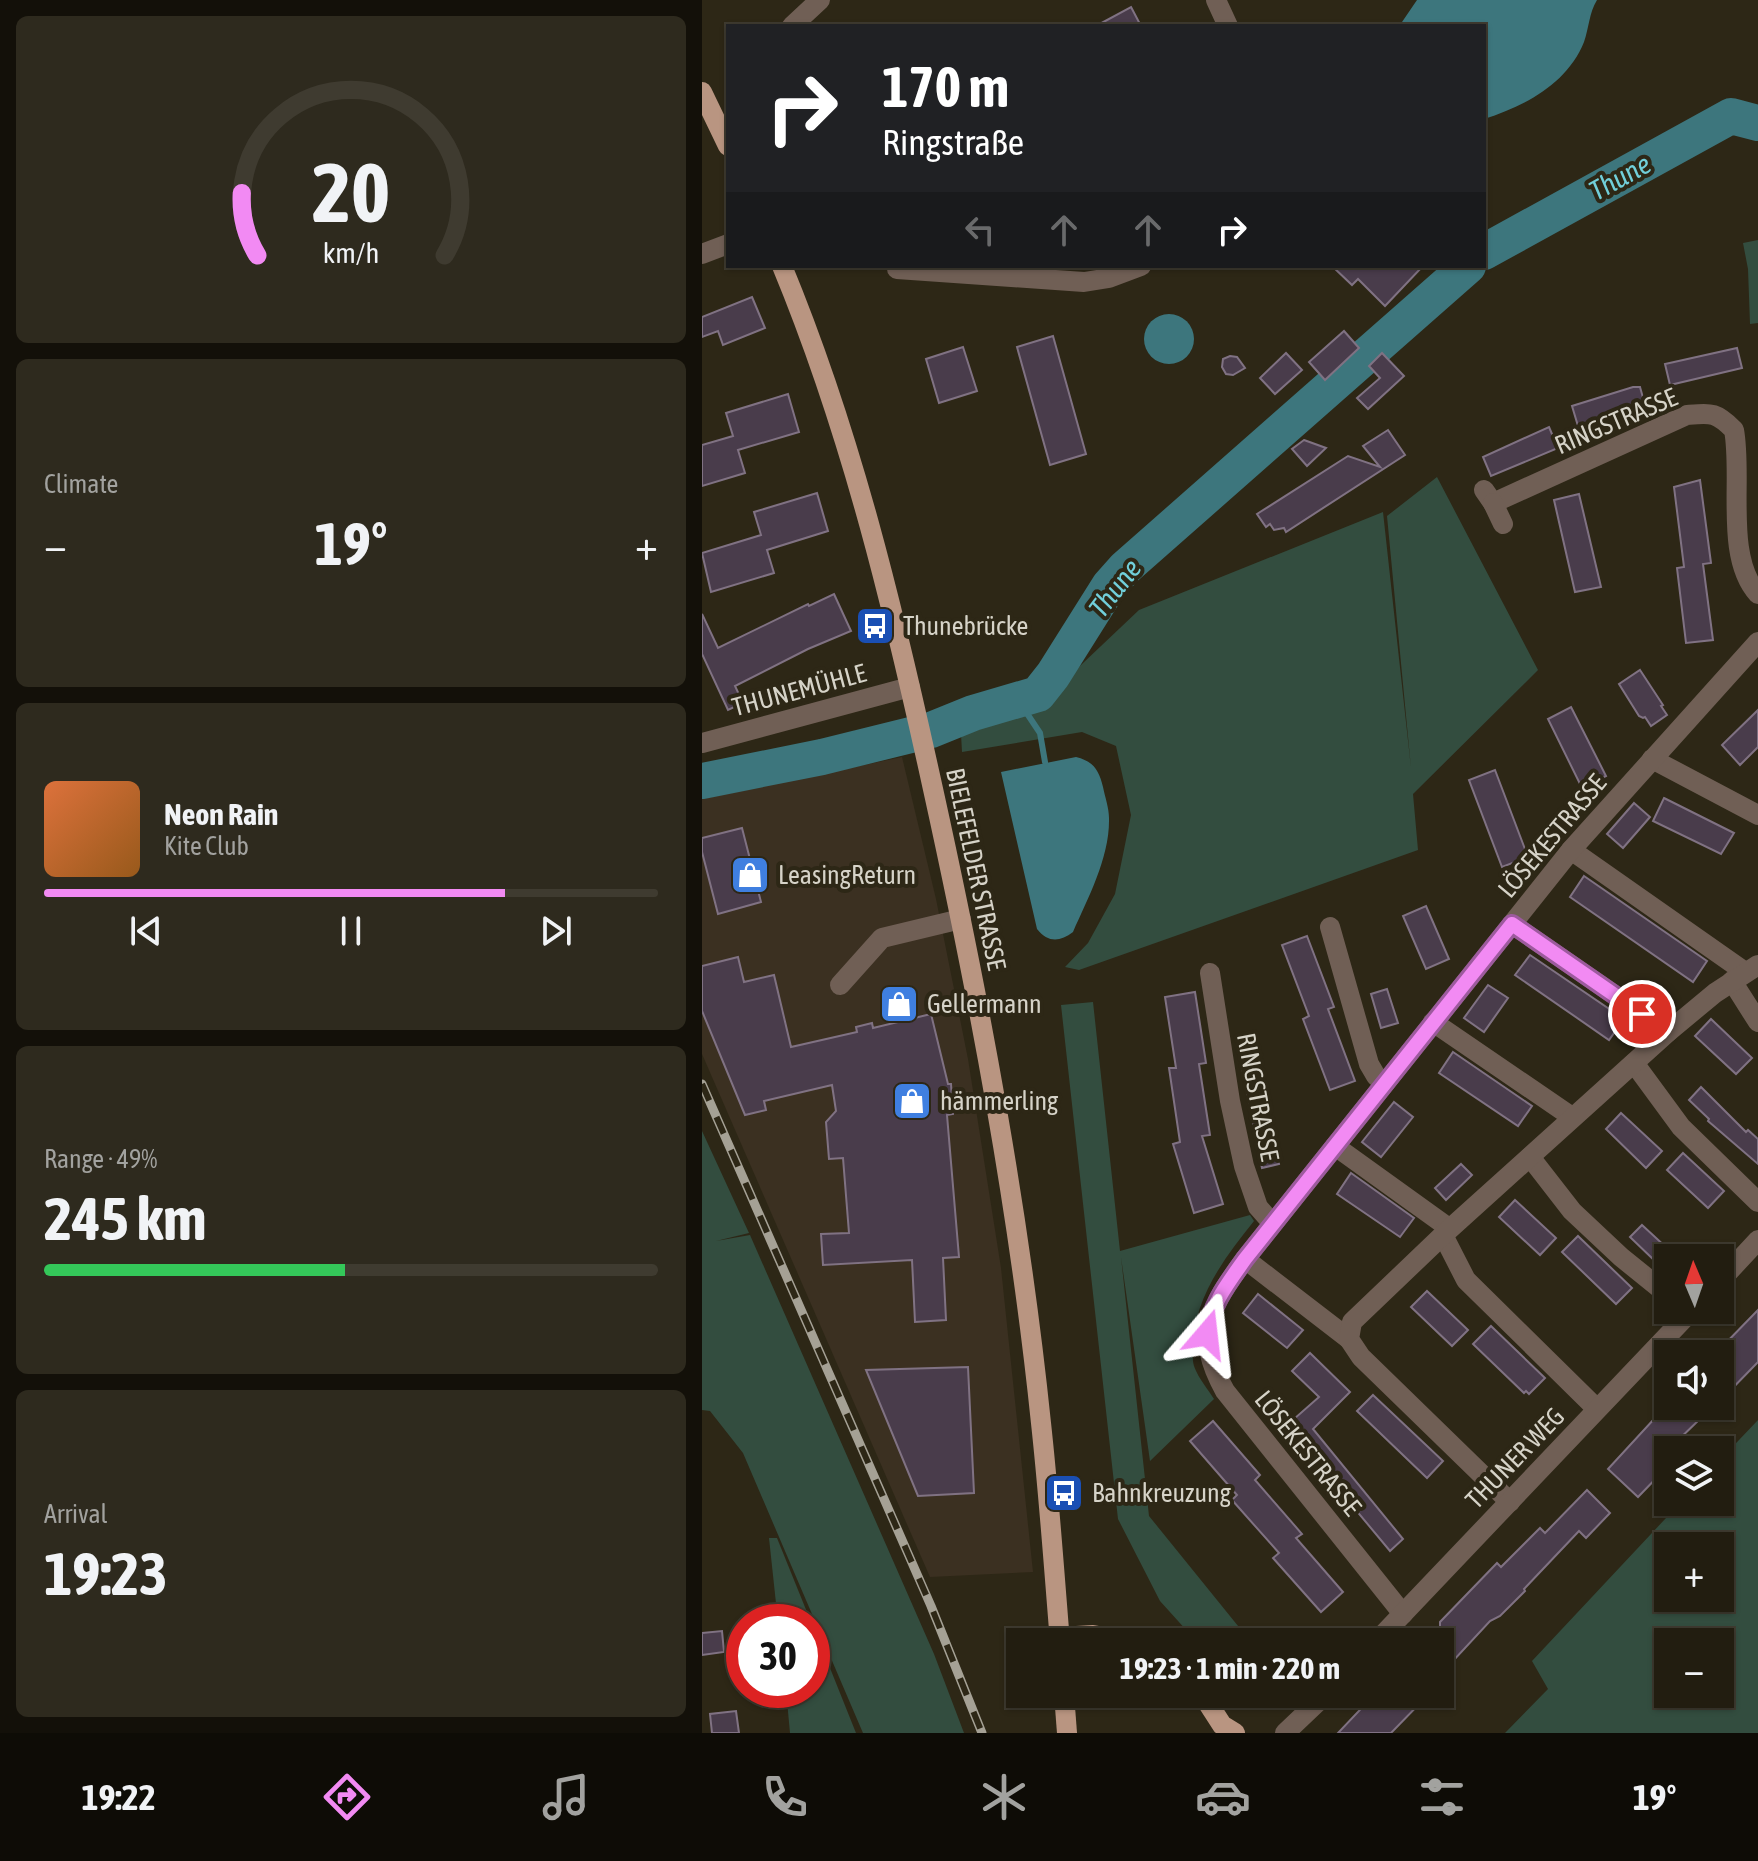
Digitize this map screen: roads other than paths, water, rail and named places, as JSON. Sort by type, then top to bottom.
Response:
[{"type":"main road","points":[[702,92],[726,142]]},
{"type":"main road","name":"BIELEFELDER STRASSE","points":[[783,268],[854,468],[916,711],[961,919],[993,1089],[1024,1289],[1041,1422],[1059,1628]]},
{"type":"main road","points":[[1065,1708],[1067,1733]]},
{"type":"main road","points":[[1211,1708],[1225,1730]]},
{"type":"street","points":[[1216,0],[1227,24]]},
{"type":"street","points":[[795,24],[816,12]]},
{"type":"street","points":[[702,254],[726,245]]},
{"type":"street","points":[[897,268],[1084,282],[1109,278],[1136,268]]},
{"type":"street","name":"RINGSTRASSE","points":[[1503,524],[1489,497],[1687,415],[1711,413],[1734,430],[1739,548],[1750,585],[1758,594]]},
{"type":"street","name":"LÖSEKESTRASSE","points":[[1403,1614],[1225,1391],[1208,1353],[1209,1316],[1219,1295],[1272,1223],[1571,850],[1758,642]]},
{"type":"street","name":"THUNEMÜHLE","points":[[702,743],[910,687]]},
{"type":"street","points":[[1652,759],[1758,815]]},
{"type":"street","points":[[1571,850],[1745,973],[1758,1022]]},
{"type":"street","points":[[840,985],[882,938],[961,919]]},
{"type":"street","points":[[1512,924],[1668,1032]]},
{"type":"street","points":[[1330,927],[1369,1064],[1385,1083]]},
{"type":"street","name":"RINGSTRASSE","points":[[1210,973],[1230,1101],[1244,1166],[1258,1207],[1272,1223]]},
{"type":"street","points":[[1349,1339],[1352,1322],[1446,1232],[1668,1032],[1745,973]]},
{"type":"street","points":[[1433,1022],[1572,1117]]},
{"type":"street","points":[[1634,1063],[1681,1127],[1758,1202]]},
{"type":"street","points":[[1335,1146],[1446,1232],[1466,1280],[1597,1409]]},
{"type":"street","points":[[1530,1157],[1572,1211],[1654,1284]]},
{"type":"street","points":[[1734,1266],[1758,1240]]},
{"type":"street","points":[[1245,1259],[1349,1339],[1361,1357],[1510,1502]]},
{"type":"street","name":"THUNER WEG","points":[[1390,1628],[1677,1324]]},
{"type":"street","points":[[1285,1733],[1311,1708]]},
{"type":"water","points":[[1417,0],[1597,0],[1584,42],[1567,70],[1529,100],[1486,118],[1486,24],[1399,24]]},
{"type":"water","points":[[1169,314],[1187,321],[1194,339],[1187,357],[1169,364],[1151,357],[1144,339],[1151,321]]},
{"type":"water","points":[[1076,757],[1091,764],[1099,776],[1108,810],[1108,833],[1097,877],[1073,932],[1054,940],[1037,929],[1001,772]]},
{"type":"waterway","name":"Thune","points":[[1486,251],[1731,116],[1758,123]]},
{"type":"waterway","name":"Thune","points":[[702,781],[822,757],[931,730],[973,713],[1038,694],[1109,586],[1125,568],[1466,268]]},
{"type":"waterway","points":[[1018,700],[1040,733],[1045,762]]},
{"type":"railway","points":[[702,1084],[931,1606],[982,1733]]},
{"type":"place","name":"Thunebrücke","points":[[875,626]]},
{"type":"place","name":"LeasingReturn","points":[[750,875]]},
{"type":"place","name":"Gellermann","points":[[899,1004]]},
{"type":"place","name":"hämmerling","points":[[912,1101]]},
{"type":"place","name":"Bahnkreuzung","points":[[1064,1493]]}]
